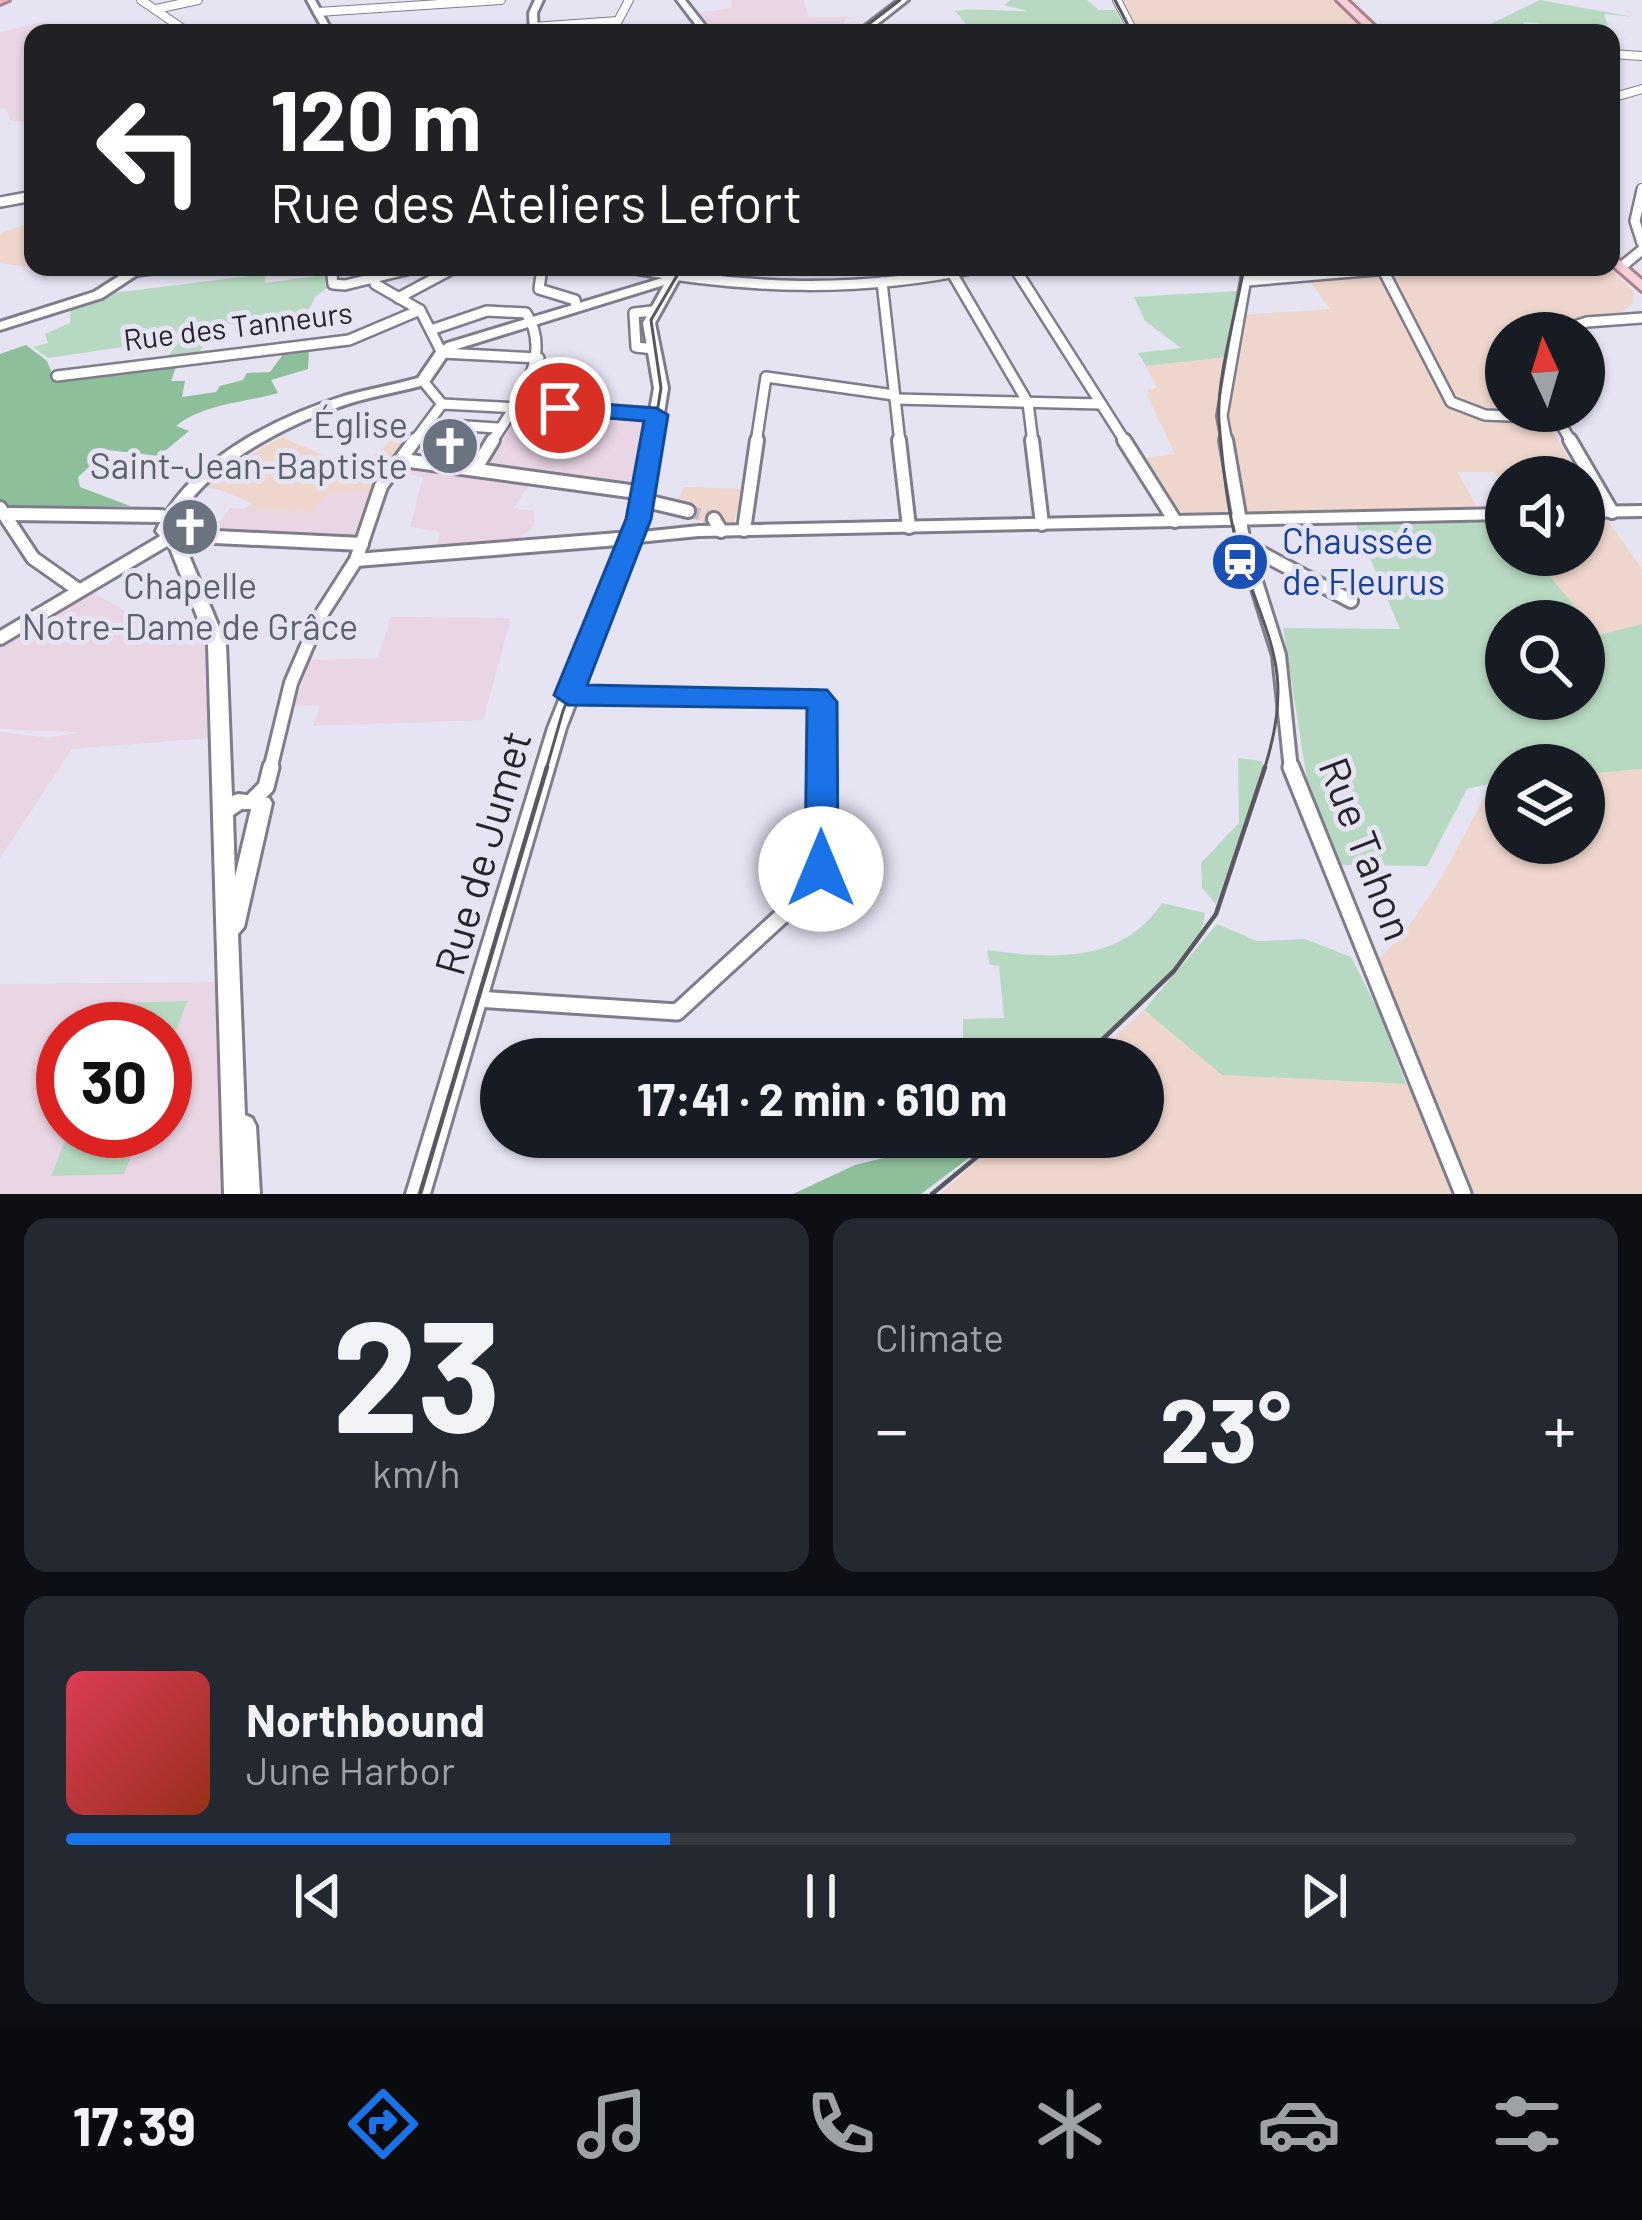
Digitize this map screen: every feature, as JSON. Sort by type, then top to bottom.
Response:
[{"type":"main road","points":[[311,0],[324,24]]},
{"type":"main road","points":[[681,0],[699,24]]},
{"type":"main road","points":[[869,24],[900,0]]},
{"type":"main road","points":[[1342,0],[1367,24]]},
{"type":"main road","points":[[1620,266],[1642,287]]},
{"type":"main road","points":[[0,326],[98,295],[131,276]]},
{"type":"main road","points":[[236,1194],[225,838],[236,802],[217,644],[173,536],[164,531],[168,517],[209,469],[336,404],[424,381],[442,353],[475,338],[666,276]]},
{"type":"main road","points":[[652,311],[674,276]]},
{"type":"main road","name":"Rue de Jumet","points":[[418,1194],[568,695],[643,496],[661,381],[649,328],[652,311]]},
{"type":"main road","points":[[1605,512],[1642,511]]},
{"type":"main road","points":[[631,538],[717,525],[746,530],[1485,514]]},
{"type":"main road","points":[[236,802],[262,803],[235,907],[248,1194]]},
{"type":"main road","points":[[225,838],[234,842],[254,835]]},
{"type":"street","points":[[141,0],[177,24]]},
{"type":"street","points":[[156,9],[198,0]]},
{"type":"street","points":[[318,12],[501,0]]},
{"type":"street","points":[[590,24],[618,21],[629,0]]},
{"type":"street","points":[[1642,188],[1635,221],[1642,246]]},
{"type":"street","points":[[332,276],[333,284],[375,284],[395,276]]},
{"type":"street","points":[[398,298],[439,276]]},
{"type":"street","points":[[541,276],[539,289],[575,300],[576,306]]},
{"type":"street","points":[[709,276],[806,288],[919,276]]},
{"type":"street","points":[[953,276],[1028,403],[1042,524]]},
{"type":"street","points":[[1021,276],[1175,521]]},
{"type":"street","name":"Rue Tahon","points":[[1248,276],[1222,410],[1244,544],[1279,655],[1297,791],[1440,1126],[1462,1194]]},
{"type":"street","points":[[1386,276],[1451,401],[1485,416]]},
{"type":"street","points":[[882,282],[909,527]]},
{"type":"street","points":[[375,284],[420,310],[442,353],[539,358]]},
{"type":"street","points":[[622,292],[634,313],[636,351],[654,349]]},
{"type":"street","points":[[1621,318],[1642,306]]},
{"type":"street","name":"Rue des Tanneurs","points":[[57,376],[349,340],[420,310]]},
{"type":"street","points":[[431,330],[500,310],[526,313],[534,321],[539,358],[476,468]]},
{"type":"street","points":[[634,313],[652,311]]},
{"type":"street","points":[[1605,322],[1642,318]]},
{"type":"street","points":[[746,530],[766,377],[894,397],[1101,404]]},
{"type":"street","points":[[424,381],[442,404]]},
{"type":"street","points":[[442,404],[656,415]]},
{"type":"street","points":[[236,802],[266,787],[291,682],[319,618],[356,560],[381,486],[442,404]]},
{"type":"street","points":[[451,425],[497,428]]},
{"type":"street","points":[[1565,432],[1612,512]]},
{"type":"street","points":[[403,460],[643,496],[688,512]]},
{"type":"street","points":[[77,589],[43,570],[4,511],[168,517]]},
{"type":"street","points":[[0,638],[173,536],[362,544]]},
{"type":"street","points":[[356,560],[631,538]]},
{"type":"street","points":[[1244,544],[1351,602]]},
{"type":"street","points":[[477,999],[677,1012],[821,880],[822,702],[817,698],[568,695]]},
{"type":"shaded area","points":[[731,0],[803,0],[809,17],[867,17],[845,19],[844,24],[705,24],[698,13],[731,8]]},
{"type":"shaded area","points":[[1120,0],[1341,0],[1366,24],[1132,24]]},
{"type":"shaded area","points":[[24,27],[24,122],[10,120],[7,109],[0,109],[0,32]]},
{"type":"shaded area","points":[[24,225],[24,267],[0,263],[0,234]]},
{"type":"shaded area","points":[[1256,276],[1618,276],[1633,291],[1633,303],[1622,312],[1485,312],[1485,432],[1553,432],[1567,456],[1485,456],[1485,472],[1457,472],[1478,509],[1248,516],[1229,417],[1242,315],[1330,309],[1308,278]]},
{"type":"shaded area","points":[[1227,357],[1221,433],[1234,513],[1175,517],[1143,458],[1175,454],[1147,395],[1157,388],[1146,366]]},
{"type":"shaded area","points":[[587,373],[570,407],[516,404],[535,376]]},
{"type":"shaded area","points":[[511,408],[650,416],[639,489],[476,468]]},
{"type":"shaded area","points":[[388,429],[418,431],[376,490],[328,495],[312,512],[245,509],[252,503],[217,489],[194,487],[281,437],[332,459],[369,460],[394,438]]},
{"type":"shaded area","points":[[405,464],[532,481],[513,508],[534,511],[534,526],[515,542],[436,549],[440,532],[410,527],[423,477],[399,472]]},
{"type":"shaded area","points":[[684,487],[745,489],[733,525],[721,531],[659,501],[677,502]]},
{"type":"shaded area","points":[[376,490],[359,544],[212,532],[230,508],[311,512],[330,492]]},
{"type":"shaded area","points":[[1606,518],[1642,569],[1642,624],[1605,633],[1605,600],[1570,600],[1550,576],[1605,576]]},
{"type":"shaded area","points":[[88,590],[160,631],[202,619],[221,737],[72,749],[0,858],[0,732],[49,738],[81,732],[0,729],[0,646],[73,593]]},
{"type":"shaded area","points":[[391,617],[511,618],[483,720],[313,726],[320,705],[293,706],[311,660],[378,658]]},
{"type":"shaded area","points":[[1642,769],[1642,1194],[940,1194],[980,1158],[1164,1158],[1164,1038],[1113,1038],[1144,1010],[1222,1075],[1419,1085],[1377,961],[1406,930],[1442,877],[1485,796],[1485,864],[1605,864],[1605,772]]},
{"type":"shaded area","points":[[228,982],[231,1194],[0,1194],[0,984]]},
{"type":"green space","points":[[1011,0],[1087,0],[1099,10],[1116,10],[1122,24],[966,24],[955,11],[1028,11],[1004,5]]},
{"type":"green space","points":[[1540,0],[1633,17],[1604,14],[1607,24],[1490,24]]},
{"type":"green space","points":[[250,276],[266,276],[265,283],[331,276],[333,284],[315,297],[306,316],[290,316],[284,328],[217,323],[198,354],[168,357],[178,339],[48,358],[33,347],[48,343],[45,334],[70,323],[71,308],[112,293]]},
{"type":"green space","points":[[1237,291],[1227,357],[1146,366],[1138,353],[1181,348],[1145,321],[1134,297]]},
{"type":"green space","points":[[26,345],[47,361],[53,376],[178,361],[171,381],[185,381],[182,397],[216,392],[220,386],[243,380],[247,373],[270,372],[287,349],[309,348],[308,369],[271,380],[278,393],[187,418],[176,426],[189,431],[159,456],[108,450],[78,477],[80,487],[130,506],[21,506],[9,514],[0,508],[0,354]]},
{"type":"green space","points":[[1485,521],[1485,576],[1550,576],[1570,600],[1485,600],[1485,720],[1605,720],[1605,633],[1642,624],[1642,769],[1605,772],[1605,744],[1485,744],[1485,785],[1467,789],[1427,866],[1338,865],[1313,817],[1283,628],[1400,629],[1356,525]]},
{"type":"green space","points":[[1238,758],[1261,761],[1265,767],[1216,904],[1202,888],[1201,863],[1239,823]]},
{"type":"green space","points":[[1162,903],[1205,913],[1200,932],[1174,971],[1106,1038],[963,1038],[963,1019],[1004,1018],[999,966],[990,965],[987,950],[1084,953],[1127,937]]},
{"type":"green space","points":[[1217,924],[1257,941],[1305,939],[1351,957],[1381,1016],[1406,1084],[1222,1075],[1144,1010]]},
{"type":"green space","points":[[58,1158],[130,1158],[124,1174],[51,1176]]},
{"type":"green space","points":[[883,1158],[969,1158],[921,1194],[793,1194],[855,1165]]},
{"type":"tunnel","points":[[688,511],[714,519]]},
{"type":"tram line","points":[[869,24],[900,0]]},
{"type":"tram line","points":[[1115,0],[1127,24]]},
{"type":"tram line","points":[[546,770],[563,711],[640,519],[661,388],[651,320],[677,276]]},
{"type":"tram line","points":[[1242,276],[1224,366],[1219,421],[1233,526],[1277,676],[1274,734],[1264,770]]},
{"type":"tram line","points":[[420,1194],[547,767]]},
{"type":"tram line","points":[[1104,1038],[1174,971],[1216,914],[1264,770]]},
{"type":"tram line","points":[[932,1194],[976,1158]]},
{"type":"place","name":"Église Saint-Jean-Baptiste","points":[[450,446]]},
{"type":"place","name":"Chapelle Notre-Dame de Grâce","points":[[190,527]]},
{"type":"place","name":"Chaussée de Fleurus","points":[[1240,562]]},
{"type":"route","points":[[560,408],[656,415],[639,519],[568,695],[817,698],[822,702],[821,869]]}]
